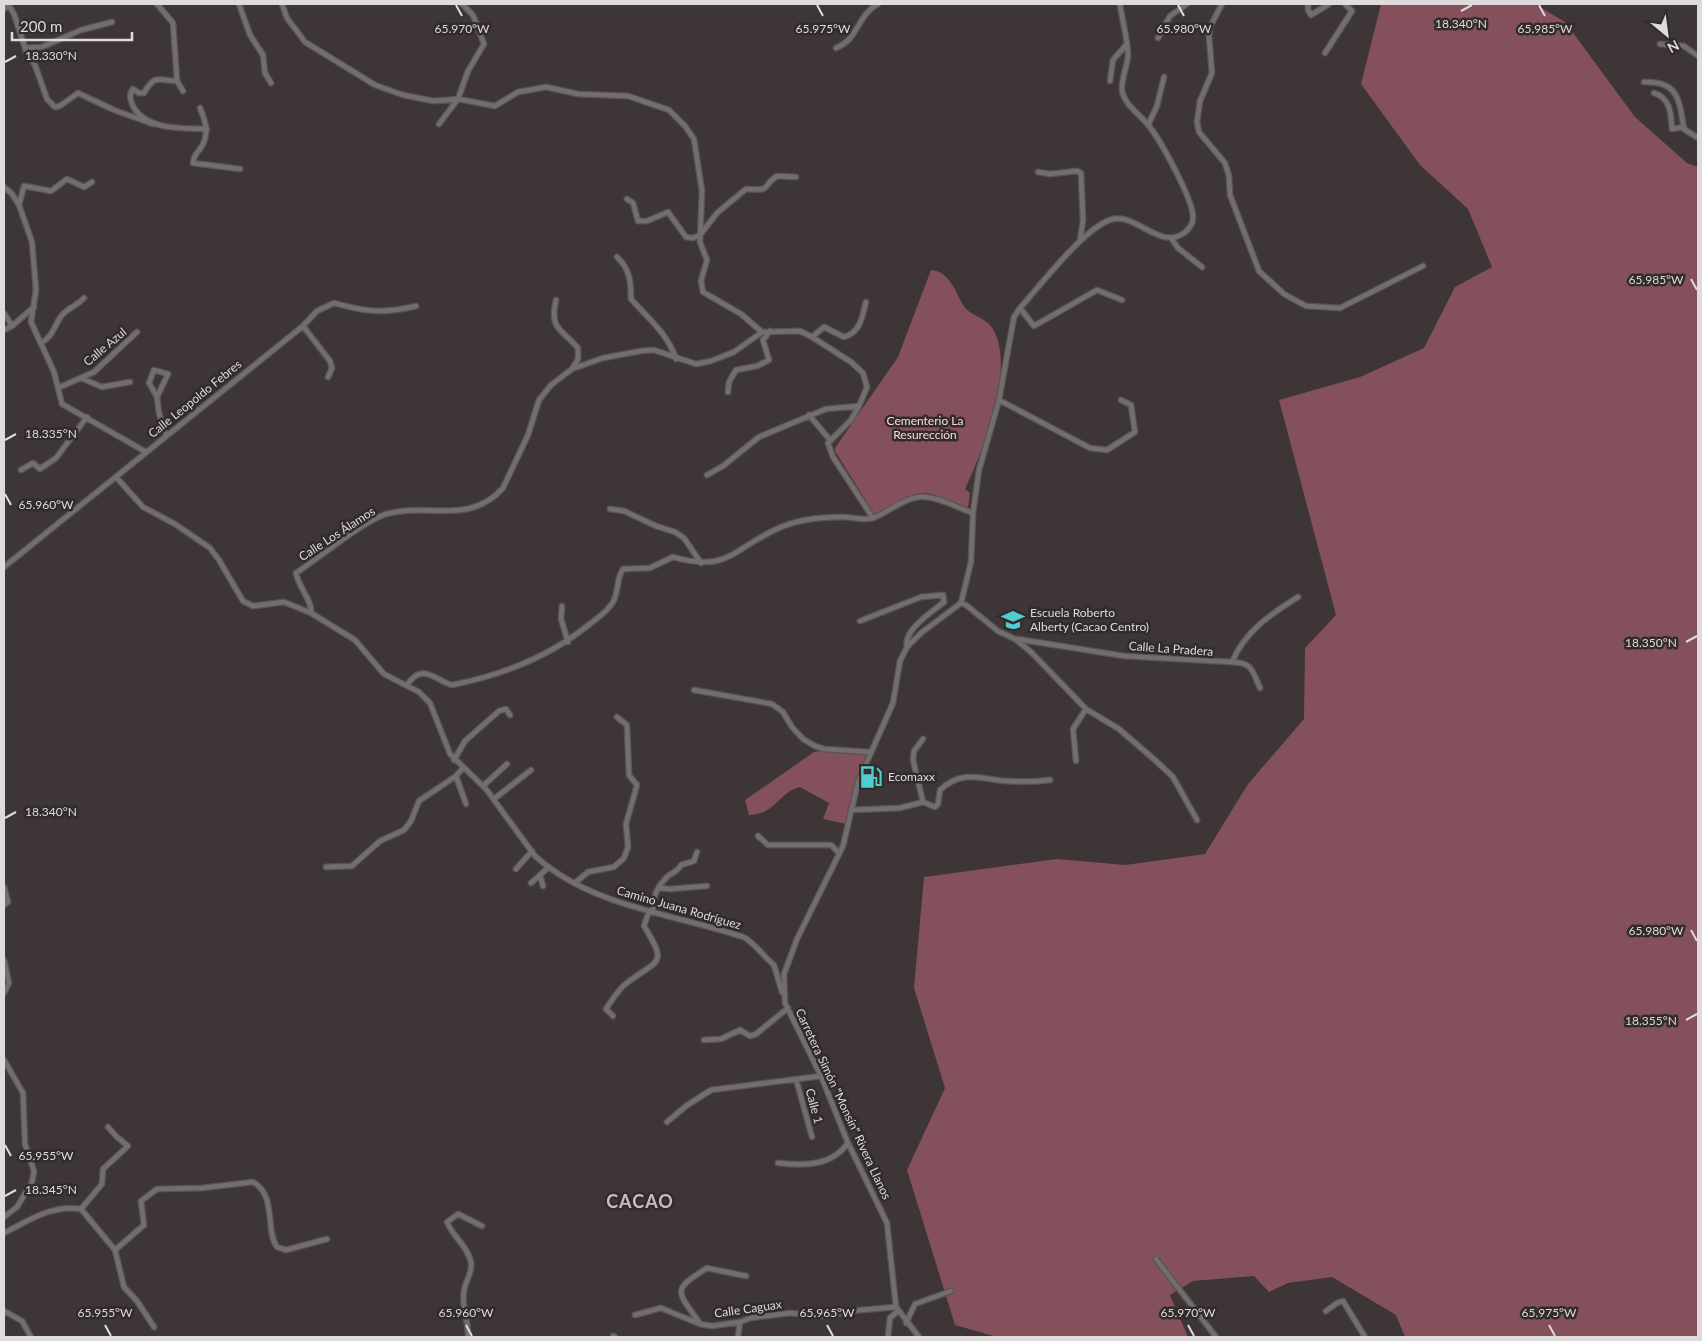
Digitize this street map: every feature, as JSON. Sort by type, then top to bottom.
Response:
[{"type":"street","points":[[4,9],[9,4],[25,48],[35,66],[46,99],[55,107],[60,106],[78,93],[114,110],[153,124],[171,128],[207,129]]},
{"type":"street","points":[[157,4],[173,23],[177,81],[184,91]]},
{"type":"street","points":[[239,4],[250,35],[263,54],[265,73],[271,83]]},
{"type":"street","points":[[282,4],[287,18],[305,42],[375,85],[403,95],[434,101],[458,98],[495,106],[518,92],[546,87],[578,94],[628,96],[669,110],[685,126],[694,139],[702,191],[700,242],[707,260],[701,281],[703,292],[740,314],[762,332],[800,331],[812,337],[851,362],[862,373],[867,387],[859,406],[851,420],[828,443],[833,457],[873,518]]},
{"type":"street","points":[[439,124],[458,98],[468,71],[484,44],[472,15],[462,4]]},
{"type":"street","points":[[836,48],[851,40],[864,16],[878,4]]},
{"type":"street","points":[[1120,4],[1128,57],[1122,90],[1126,101],[1148,124],[1170,159],[1193,210],[1194,220],[1189,229],[1180,236],[1171,238],[1158,235],[1127,219],[1114,219],[1101,223],[1080,242],[1014,317],[999,400],[979,470],[973,513],[971,562],[961,603],[998,631],[1016,639],[1086,709],[1119,729],[1173,777],[1197,820]]},
{"type":"street","points":[[1158,38],[1170,16],[1187,4]]},
{"type":"street","points":[[1222,4],[1210,27],[1209,51],[1212,73],[1200,101],[1197,122],[1199,132],[1225,163],[1229,176],[1230,195],[1260,271],[1284,294],[1306,306],[1340,308],[1423,266]]},
{"type":"street","points":[[1308,4],[1308,10],[1311,15],[1329,4]]},
{"type":"street","points":[[1325,53],[1352,11],[1345,4]]},
{"type":"street","points":[[25,48],[42,47],[81,30],[112,22]]},
{"type":"street","points":[[1660,44],[1684,46],[1698,56]]},
{"type":"street","points":[[1110,81],[1113,60],[1126,45]]},
{"type":"street","points":[[1148,124],[1157,106],[1164,77]]},
{"type":"street","points":[[153,124],[134,107],[130,100],[131,92],[133,89],[139,93],[144,93],[151,81],[156,78],[177,81]]},
{"type":"street","points":[[1644,82],[1657,82],[1671,88],[1680,103],[1684,127],[1690,134],[1698,138]]},
{"type":"street","points":[[1654,93],[1660,95],[1668,104],[1672,129],[1684,127]]},
{"type":"street","points":[[200,108],[207,129],[206,138],[194,157],[193,163],[240,169]]},
{"type":"street","points":[[1038,172],[1050,174],[1078,170],[1081,173],[1084,220],[1080,242]]},
{"type":"street","points":[[627,199],[633,204],[638,221],[647,222],[668,212],[686,237],[693,238],[700,234],[717,213],[746,188],[762,190],[768,187],[777,176],[796,177]]},
{"type":"street","points":[[19,205],[24,186],[51,191],[67,180],[84,187],[92,182]]},
{"type":"street","points":[[4,187],[12,194],[19,205],[32,242],[35,258],[34,306],[31,322],[54,372],[62,404],[146,452]]},
{"type":"street","points":[[1171,238],[1183,253],[1202,268]]},
{"type":"street","points":[[617,257],[626,265],[631,282],[631,299],[661,330],[672,345],[676,359]]},
{"type":"street","points":[[1020,308],[1034,326],[1097,290],[1122,300]]},
{"type":"street","points":[[41,343],[54,333],[63,314],[78,306],[84,298]]},
{"type":"street","points":[[556,300],[554,320],[558,330],[578,348],[578,358],[572,369]]},
{"type":"street","points":[[812,337],[824,327],[844,337],[854,334],[860,326],[866,302]]},
{"type":"street","name":"Calle Leopoldo Febres","points":[[4,567],[303,326],[317,311],[334,303],[366,312],[402,310],[416,306]]},
{"type":"street","points":[[4,330],[12,326],[34,306]]},
{"type":"street","points":[[4,312],[12,326]]},
{"type":"street","points":[[303,326],[330,361],[332,368],[328,378]]},
{"type":"street","points":[[728,392],[729,382],[736,370],[757,366],[769,360],[770,355],[763,340],[770,331]]},
{"type":"street","name":"Calle Azul","points":[[58,388],[94,372],[137,332]]},
{"type":"street","name":"Calle Los Álamos","points":[[311,612],[312,608],[297,584],[296,573],[362,527],[386,514],[412,511],[470,510],[496,495],[503,488],[528,435],[539,400],[552,385],[572,369],[604,358],[654,350],[676,359],[696,364],[711,361],[734,352],[762,332]]},
{"type":"street","points":[[157,397],[168,374],[154,370],[149,383],[157,397],[159,413],[166,435]]},
{"type":"street","points":[[81,378],[102,387],[130,382]]},
{"type":"street","points":[[999,400],[1090,448],[1107,450],[1136,432],[1131,405],[1121,400]]},
{"type":"street","points":[[707,474],[723,466],[759,437],[826,409],[859,406]]},
{"type":"street","points":[[809,415],[830,440]]},
{"type":"street","points":[[20,470],[33,462],[40,469],[56,458],[87,417]]},
{"type":"street","name":"Camino Juana Rodríguez","points":[[116,477],[143,507],[175,524],[210,548],[243,601],[253,606],[284,602],[311,612],[355,640],[384,674],[408,685],[430,703],[454,760],[483,786],[532,851],[549,867],[615,901],[745,938],[764,958],[774,965],[784,1001]]},
{"type":"street","points":[[408,685],[412,678],[424,673],[434,675],[452,685],[472,681],[520,666],[568,642],[608,609],[615,600],[620,574],[623,569],[650,568],[673,557],[701,563],[726,559],[778,528],[807,519],[844,517],[864,520],[873,518],[911,499],[925,496],[973,513]]},
{"type":"street","points":[[610,509],[624,511],[656,526],[675,532],[684,538],[701,563]]},
{"type":"street","points":[[860,621],[921,597],[943,595],[944,602],[922,620],[908,636],[906,641],[907,647]]},
{"type":"street","points":[[1232,662],[1237,650],[1262,620],[1298,597]]},
{"type":"street","name":"Carretera Simón \"Monsín\" Rivera Llanos","points":[[919,1337],[897,1309],[887,1223],[848,1143],[821,1076],[784,1001],[784,974],[797,939],[839,853],[858,782],[893,703],[900,661],[907,647],[921,633],[961,603]]},
{"type":"street","points":[[562,606],[561,619],[568,642]]},
{"type":"street","name":"Calle La Pradera","points":[[1016,639],[1124,656],[1244,662],[1251,666],[1260,688]]},
{"type":"street","points":[[694,690],[772,704],[783,712],[792,727],[803,739],[815,746],[824,749],[870,752]]},
{"type":"street","points":[[454,760],[465,740],[499,711],[506,709],[510,715]]},
{"type":"street","points":[[1076,761],[1073,729],[1086,709]]},
{"type":"street","points":[[576,882],[588,872],[614,867],[624,858],[628,847],[626,824],[637,785],[629,776],[626,725],[617,716]]},
{"type":"street","points":[[923,802],[913,760],[914,751],[924,739]]},
{"type":"street","points":[[483,786],[507,764]]},
{"type":"street","points":[[326,867],[352,866],[380,841],[404,830],[411,821],[419,801],[456,776],[463,768]]},
{"type":"street","points":[[494,799],[531,770]]},
{"type":"street","points":[[851,810],[900,808],[923,802],[935,807],[938,804],[940,790],[944,786],[973,775],[1005,781],[1050,780]]},
{"type":"street","points":[[456,776],[466,804]]},
{"type":"street","points":[[758,836],[768,845],[831,845],[839,853]]},
{"type":"street","points":[[516,869],[532,851]]},
{"type":"street","points":[[613,1016],[606,1009],[619,989],[650,969],[657,959],[657,947],[644,926],[651,912],[653,896],[666,878],[678,871],[681,865],[694,861],[697,852]]},
{"type":"street","points":[[531,883],[549,867]]},
{"type":"street","points":[[540,875],[543,886]]},
{"type":"street","points":[[660,888],[707,886]]},
{"type":"street","points":[[4,888],[8,902],[4,905]]},
{"type":"street","points":[[4,960],[9,983],[4,993]]},
{"type":"street","points":[[704,1040],[721,1039],[740,1030],[750,1036],[756,1034],[788,1008]]},
{"type":"street","points":[[4,1060],[23,1093],[25,1144],[34,1171],[32,1182],[17,1207],[4,1217]]},
{"type":"street","points":[[667,1122],[686,1106],[711,1090],[821,1076]]},
{"type":"street","name":"Calle 1","points":[[796,1080],[812,1137]]},
{"type":"street","points":[[80,1210],[102,1184],[103,1169],[128,1146],[116,1138],[108,1127]]},
{"type":"street","points":[[778,1163],[805,1166],[815,1164],[840,1154],[848,1143]]},
{"type":"street","points":[[115,1250],[144,1225],[140,1201],[157,1189],[202,1188],[253,1182],[262,1189],[266,1198],[277,1247],[286,1250],[327,1239]]},
{"type":"street","points":[[4,1233],[46,1212],[62,1208],[80,1210],[88,1216],[100,1234],[115,1250],[124,1287],[137,1301],[154,1328]]},
{"type":"street","points":[[468,1337],[468,1326],[463,1304],[464,1290],[471,1272],[471,1261],[465,1248],[450,1230],[447,1222],[458,1214],[482,1226]]},
{"type":"street","points":[[1156,1258],[1216,1337]]},
{"type":"street","points":[[700,1324],[681,1297],[680,1289],[684,1283],[707,1268],[746,1276]]},
{"type":"street","points":[[906,1322],[915,1304],[951,1291]]},
{"type":"street","points":[[1326,1311],[1337,1302],[1344,1301],[1365,1337]]},
{"type":"street","name":"Calle Caguax","points":[[635,1314],[661,1308],[700,1324],[712,1326],[790,1313],[825,1316],[850,1311],[897,1309]]},
{"type":"street","points":[[888,1337],[890,1318],[897,1309]]},
{"type":"street","points":[[4,1310],[22,1321],[31,1337]]},
{"type":"street","points":[[738,1337],[740,1322]]},
{"type":"green space","points":[[1381,4],[1535,4],[1565,22],[1635,117],[1687,163],[1698,167],[1698,1337],[1405,1337],[1396,1315],[1332,1277],[1288,1283],[1269,1292],[1254,1276],[1193,1281],[1170,1295],[1188,1337],[997,1337],[955,1325],[907,1170],[945,1088],[914,988],[924,877],[1057,859],[1125,865],[1205,854],[1248,784],[1304,719],[1305,648],[1336,615],[1279,400],[1360,377],[1424,348],[1455,287],[1492,267],[1468,209],[1420,165],[1361,84]]},
{"type":"green space","name":"Cementerio La Resurección","points":[[931,270],[943,274],[955,288],[966,309],[991,326],[994,331],[1000,348],[1001,367],[994,411],[988,433],[965,489],[970,493],[968,507],[957,507],[936,496],[925,493],[911,495],[874,514],[835,451],[835,448],[898,357]]},
{"type":"green space","points":[[842,747],[870,750],[856,778],[846,824],[823,819],[829,803],[800,787],[787,793],[765,811],[749,815],[745,800],[814,752]]},
{"type":"place","name":"Escuela Roberto Alberty (Cacao Centro)","points":[[1013,620]]},
{"type":"place","name":"Ecomaxx","points":[[871,777]]},
{"type":"district","name":"CACAO","points":[[640,1202]]}]
